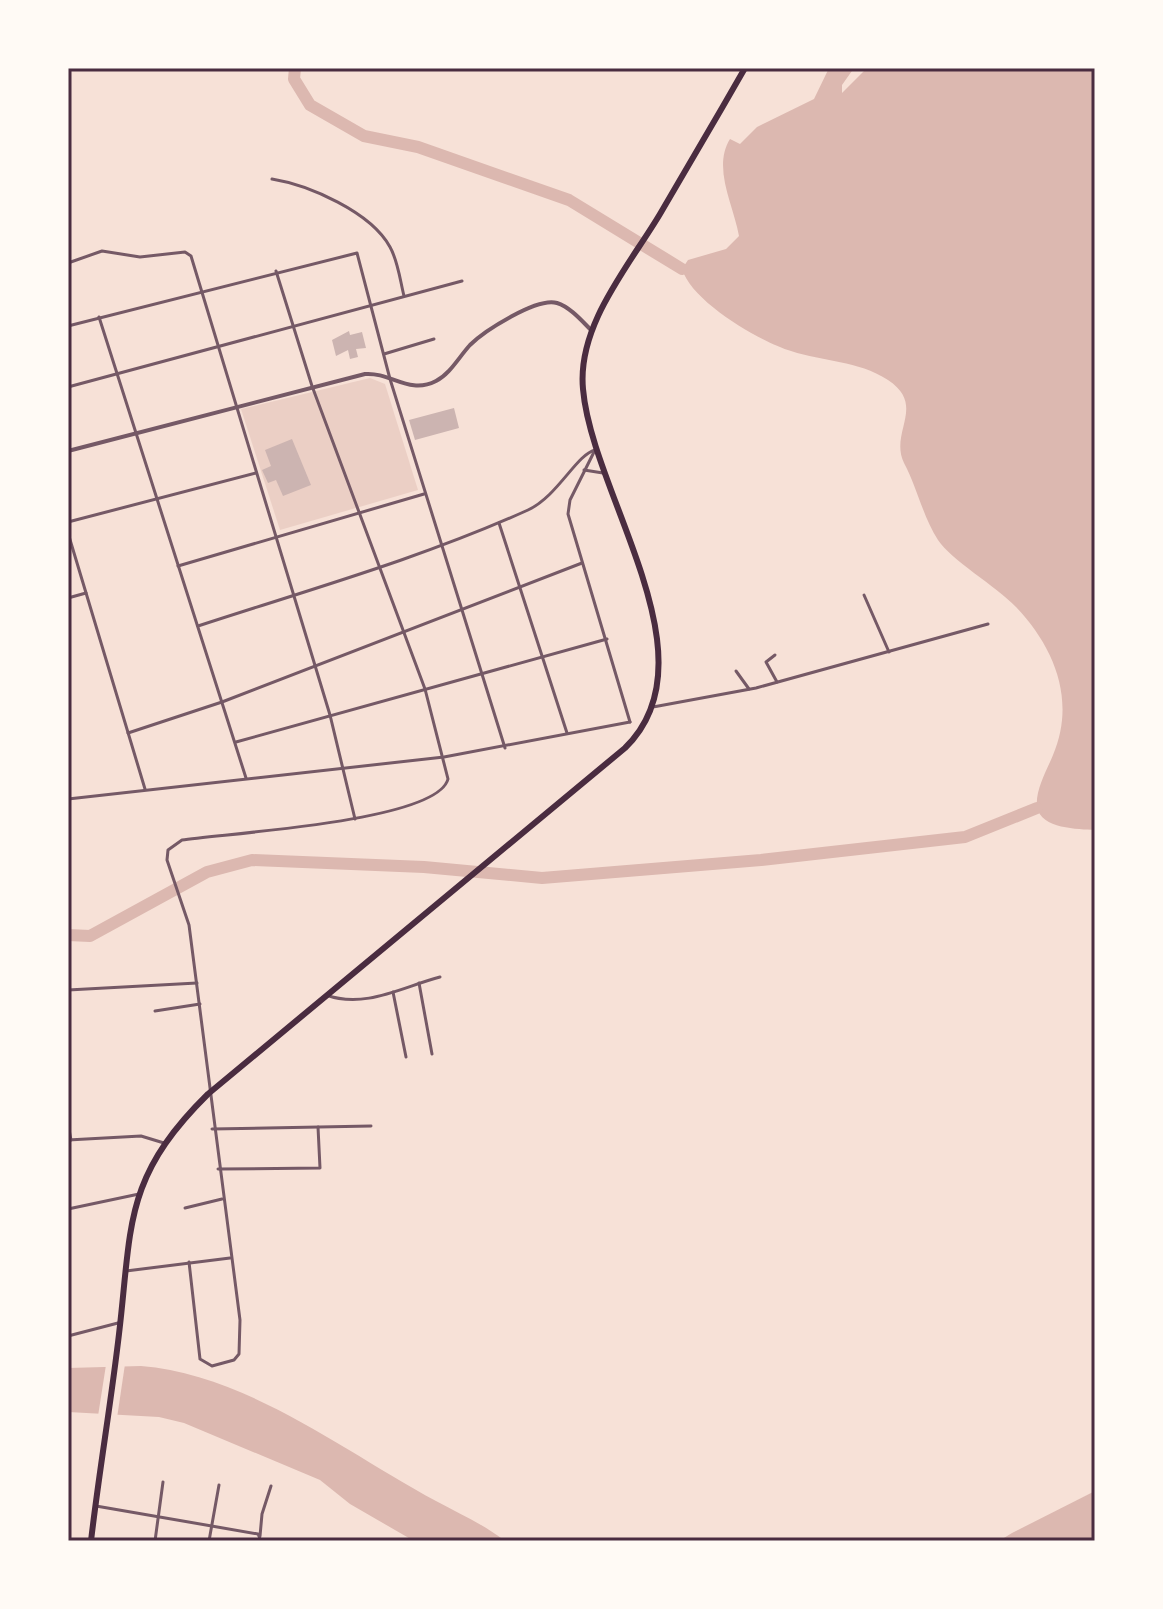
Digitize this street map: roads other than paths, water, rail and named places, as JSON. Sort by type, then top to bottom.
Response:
[{"type":"highway","points":[[91,1541],[119,1333],[129,1226],[139,1194],[164,1143],[208,1094],[625,748],[641,729],[653,707],[661,669],[657,630],[595,450],[582,384],[584,356],[592,331],[623,275],[745,68]]},
{"type":"street","points":[[272,179],[318,190],[380,235],[393,252],[404,296]]},
{"type":"street","points":[[68,263],[102,251],[140,257],[185,252],[194,261],[216,346],[330,715],[355,819]]},
{"type":"street","points":[[68,326],[357,253],[390,379],[505,748]]},
{"type":"street","points":[[189,1262],[197,1353],[203,1363],[212,1366],[234,1360],[239,1354],[240,1320],[212,1129],[189,925],[167,855],[171,846],[182,840],[355,819],[403,809],[439,793],[448,779],[425,689],[362,512],[312,386],[276,271]]},
{"type":"street","points":[[68,387],[462,281]]},
{"type":"street","points":[[68,451],[365,374],[406,386],[436,381],[491,328],[543,304],[562,306],[592,331]]},
{"type":"street","points":[[99,317],[246,778]]},
{"type":"street","points":[[384,354],[434,339]]},
{"type":"street","points":[[595,450],[568,514],[630,722],[641,729]]},
{"type":"street","points":[[198,626],[381,566],[499,523],[548,498],[584,455],[595,450]]},
{"type":"street","points":[[584,470],[603,473]]},
{"type":"street","points":[[68,522],[256,473]]},
{"type":"street","points":[[178,566],[425,494]]},
{"type":"street","points":[[499,523],[568,734]]},
{"type":"street","points":[[68,533],[145,789]]},
{"type":"street","points":[[128,733],[222,702],[582,563]]},
{"type":"street","points":[[68,598],[86,593]]},
{"type":"street","points":[[864,595],[889,652]]},
{"type":"street","points":[[653,707],[749,689],[988,624]]},
{"type":"street","points":[[235,742],[607,639]]},
{"type":"street","points":[[775,655],[766,662],[777,682]]},
{"type":"street","points":[[736,671],[749,689]]},
{"type":"street","points":[[68,799],[444,757],[505,748],[630,722]]},
{"type":"street","points":[[326,995],[352,1002],[440,977]]},
{"type":"street","points":[[419,982],[432,1054]]},
{"type":"street","points":[[68,990],[197,983]]},
{"type":"street","points":[[393,992],[406,1057]]},
{"type":"street","points":[[155,1011],[200,1004]]},
{"type":"street","points":[[68,1124],[70,1140],[141,1136],[164,1143]]},
{"type":"street","points":[[212,1129],[371,1126]]},
{"type":"street","points":[[218,1169],[320,1168],[318,1127]]},
{"type":"street","points":[[68,1209],[139,1194]]},
{"type":"street","points":[[185,1208],[222,1199]]},
{"type":"street","points":[[123,1271],[230,1258]]},
{"type":"street","points":[[68,1336],[120,1322]]},
{"type":"street","points":[[155,1541],[163,1482]]},
{"type":"street","points":[[209,1541],[219,1485]]},
{"type":"street","points":[[95,1506],[211,1525],[261,1539],[262,1514],[271,1486]]},
{"type":"waterway","points":[[295,68],[294,79],[310,105],[364,136],[418,147],[569,200],[682,269]]},
{"type":"waterway","points":[[68,935],[90,936],[207,872],[252,860],[424,867],[542,878],[761,860],[965,837],[1037,808]]}]
